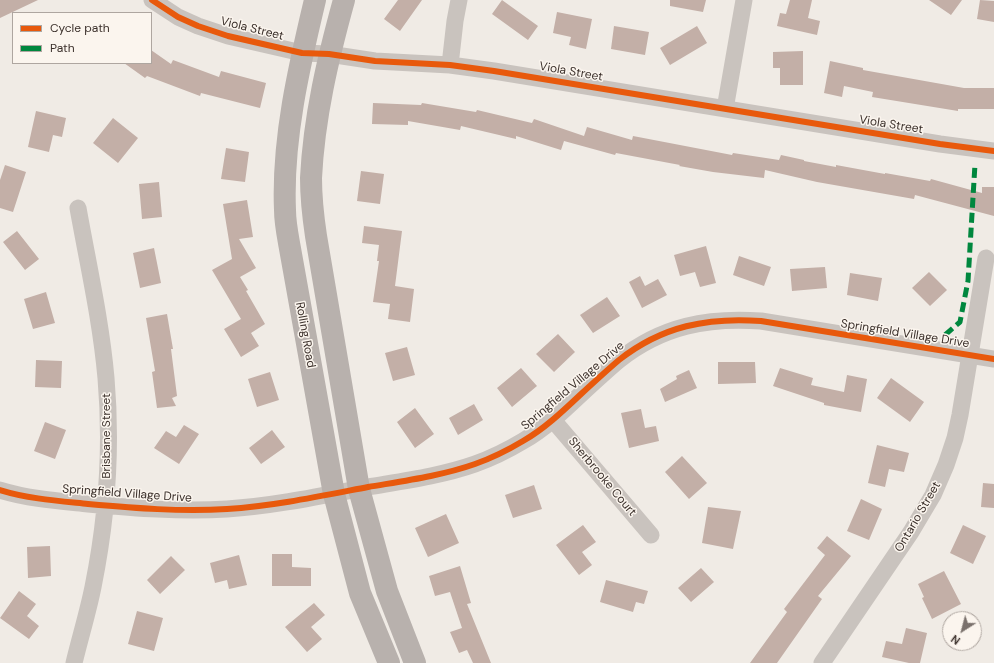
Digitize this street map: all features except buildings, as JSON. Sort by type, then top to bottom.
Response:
[{"type":"main road","name":"Rolling Road","points":[[315,0],[302,53],[286,159],[285,212],[334,494],[360,593],[389,663]]},
{"type":"main road","points":[[344,0],[329,54],[320,108],[311,178],[312,204],[317,242],[360,489],[388,591],[415,663]]},
{"type":"street","name":"Viola Street","points":[[152,0],[178,17],[198,26],[228,36],[302,53],[450,65],[509,73],[940,144],[994,151]]},
{"type":"street","points":[[450,65],[459,0]]},
{"type":"street","points":[[725,109],[744,0]]},
{"type":"street","name":"Brisbane Street","points":[[74,663],[93,588],[101,543],[106,505],[108,447],[106,378],[100,328],[78,208]]},
{"type":"street","name":"Ontario Street","points":[[822,663],[911,532],[933,495],[946,465],[955,438],[986,258]]},
{"type":"street","name":"Springfield Village Drive","points":[[0,490],[16,495],[42,499],[106,505],[173,510],[227,509],[275,504],[431,476],[473,465],[491,458],[523,441],[553,420],[619,360],[634,349],[671,331],[707,321],[735,319],[761,321],[994,359]]},
{"type":"street","name":"Sherbrooke Court","points":[[553,420],[651,535]]},
{"type":"marked path","points":[[945,335],[960,322],[968,281],[975,164]]},
{"type":"cycle path","points":[[152,0],[178,17],[198,26],[228,36],[302,53],[329,54],[375,61],[450,65],[494,71],[940,144],[994,151]]},
{"type":"cycle path","points":[[0,490],[33,498],[55,501],[123,507],[210,510],[245,508],[280,503],[449,472],[488,459],[506,451],[531,436],[546,426],[619,360],[635,348],[669,332],[686,326],[704,323],[741,320],[761,321],[994,359]]}]
